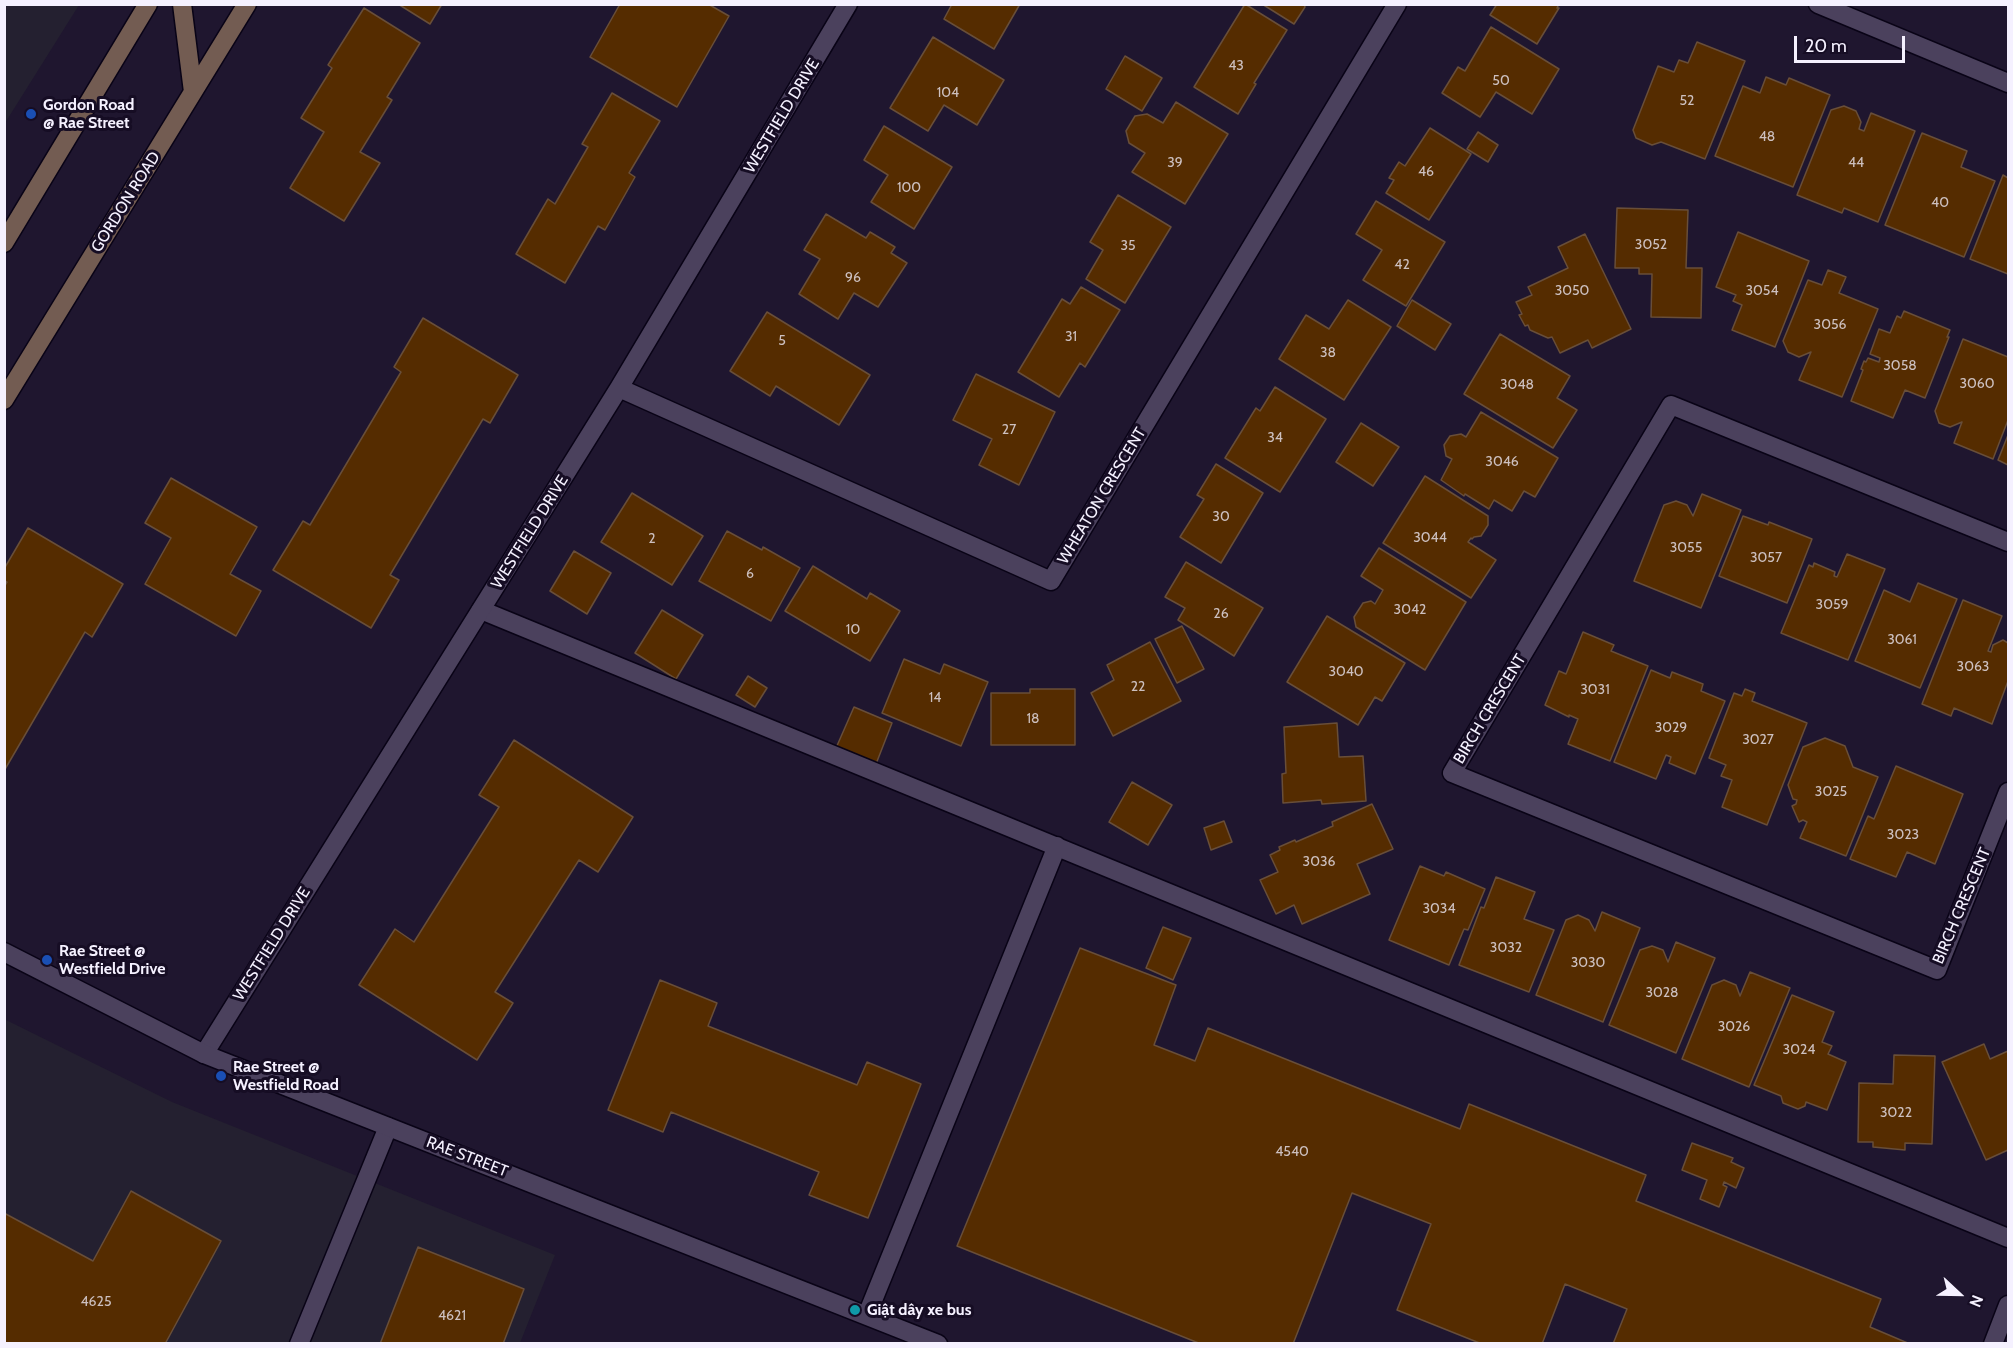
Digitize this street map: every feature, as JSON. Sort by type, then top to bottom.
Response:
[{"type":"main road","points":[[4,243],[148,4]]},
{"type":"main road","points":[[182,4],[193,92]]},
{"type":"main road","name":"GORDON ROAD","points":[[4,400],[247,4]]},
{"type":"street","name":"WESTFIELD DRIVE","points":[[204,1054],[620,388],[848,4]]},
{"type":"street","name":"WHEATON CRESCENT","points":[[620,388],[1051,581],[1396,4]]},
{"type":"street","points":[[1818,4],[2008,82]]},
{"type":"street","name":"BIRCH CRESCENT","points":[[2008,542],[1671,405],[1452,772],[1937,970],[2008,792]]},
{"type":"street","points":[[481,610],[2008,1238]]},
{"type":"street","points":[[867,1315],[1057,846]]},
{"type":"street","name":"RAE STREET","points":[[4,952],[204,1054],[938,1344]]},
{"type":"street","points":[[300,1344],[388,1127]]},
{"type":"street","points":[[1993,1344],[2008,1305]]},
{"type":"shaded area","points":[[4,5],[79,5],[5,123]]},
{"type":"shaded area","points":[[4,1019],[172,1102],[555,1255],[520,1343],[5,1343]]},
{"type":"building","points":[[398,4],[442,4],[430,24]]},
{"type":"building","points":[[620,4],[708,4],[729,16],[677,107],[590,57]]},
{"type":"building","points":[[952,4],[1020,4],[994,49],[944,19]]},
{"type":"building","points":[[1245,4],[1287,30],[1238,114],[1194,87]]},
{"type":"building","points":[[1262,4],[1304,4],[1305,7],[1294,24]]},
{"type":"building","points":[[1497,4],[1559,4],[1557,8],[1559,8],[1537,44],[1490,15]]},
{"type":"building","points":[[364,8],[420,43],[387,97],[392,100],[360,152],[380,163],[344,221],[290,188],[324,132],[301,118],[332,68],[328,65]]},
{"type":"building","points":[[1491,27],[1559,69],[1532,114],[1496,92],[1480,117],[1442,93],[1458,67],[1465,71]]},
{"type":"building","points":[[933,37],[1004,80],[977,125],[944,105],[928,131],[890,108]]},
{"type":"building","points":[[1697,42],[1745,61],[1705,159],[1661,142],[1652,145],[1636,138],[1633,130],[1658,66],[1674,72],[1679,60],[1688,63]]},
{"type":"building","points":[[1125,56],[1162,78],[1142,111],[1106,89]]},
{"type":"building","points":[[1766,77],[1786,85],[1789,78],[1830,95],[1793,187],[1715,156],[1743,86],[1760,93]]},
{"type":"building","points":[[612,93],[660,121],[629,173],[635,177],[605,230],[598,226],[565,283],[516,254],[548,199],[555,204],[588,147],[582,144]]},
{"type":"building","points":[[1176,102],[1228,134],[1185,204],[1132,172],[1145,153],[1129,143],[1126,131],[1135,116],[1147,114],[1163,123]]},
{"type":"building","points":[[1844,106],[1856,111],[1861,122],[1859,129],[1864,131],[1871,113],[1915,131],[1878,222],[1844,208],[1842,213],[1797,195],[1831,110]]},
{"type":"building","points":[[884,126],[952,167],[914,229],[871,202],[888,175],[864,160]]},
{"type":"building","points":[[1430,128],[1471,154],[1429,220],[1386,193],[1394,180],[1389,178],[1399,162],[1405,166]]},
{"type":"building","points":[[1478,132],[1498,145],[1488,162],[1467,149]]},
{"type":"building","points":[[1922,133],[1967,151],[1961,167],[1995,181],[1964,257],[1885,225]]},
{"type":"building","points":[[2003,175],[2008,178],[2008,274],[1970,259]]},
{"type":"building","points":[[1118,195],[1171,227],[1125,303],[1086,279],[1103,250],[1090,242]]},
{"type":"building","points":[[1376,201],[1445,242],[1406,306],[1363,280],[1382,250],[1356,234]]},
{"type":"building","points":[[1617,208],[1688,210],[1686,268],[1702,268],[1701,318],[1651,317],[1652,274],[1639,274],[1639,268],[1615,268]]},
{"type":"building","points":[[826,214],[866,238],[870,232],[895,247],[891,253],[907,263],[878,307],[854,293],[838,319],[799,294],[820,259],[804,250]]},
{"type":"building","points":[[1738,232],[1809,261],[1775,347],[1732,330],[1742,305],[1733,301],[1736,295],[1716,287]]},
{"type":"building","points":[[1585,234],[1631,329],[1592,348],[1588,340],[1560,353],[1552,337],[1548,338],[1530,330],[1528,325],[1525,326],[1516,302],[1532,295],[1528,287],[1568,268],[1558,247]]},
{"type":"building","points":[[1828,270],[1846,277],[1839,293],[1878,309],[1842,397],[1799,380],[1811,352],[1799,357],[1788,352],[1783,341],[1808,280],[1822,285]]},
{"type":"building","points":[[1081,287],[1120,310],[1085,367],[1080,363],[1059,397],[1018,372],[1062,299],[1070,304]]},
{"type":"building","points":[[1348,300],[1391,327],[1344,400],[1279,359],[1306,315],[1329,329]]},
{"type":"building","points":[[1412,300],[1451,324],[1435,350],[1397,326]]},
{"type":"building","points":[[1904,311],[1950,330],[1925,398],[1905,390],[1893,418],[1851,401],[1863,370],[1861,369],[1864,361],[1866,362],[1868,358],[1879,362],[1880,358],[1870,354],[1879,329],[1890,333],[1897,316],[1901,318]]},
{"type":"building","points":[[767,312],[870,375],[839,425],[776,386],[770,396],[730,371]]},
{"type":"building","points":[[423,318],[518,375],[490,423],[483,419],[390,575],[399,580],[371,628],[273,570],[303,521],[310,525],[401,372],[394,367]]},
{"type":"building","points":[[1500,334],[1570,376],[1557,398],[1577,410],[1553,448],[1464,394]]},
{"type":"building","points":[[1963,339],[2008,357],[2008,420],[1993,459],[1954,443],[1962,422],[1950,427],[1939,423],[1935,411]]},
{"type":"building","points":[[976,374],[1055,412],[1019,485],[979,465],[992,439],[953,420]]},
{"type":"building","points":[[1275,387],[1326,419],[1280,492],[1225,458],[1256,408],[1260,411]]},
{"type":"building","points":[[1481,412],[1558,458],[1535,497],[1524,491],[1512,511],[1494,500],[1489,509],[1465,494],[1464,496],[1441,480],[1452,459],[1446,456],[1444,445],[1450,436],[1461,434],[1466,437]]},
{"type":"building","points":[[1361,423],[1399,447],[1373,486],[1336,462]]},
{"type":"building","points":[[2008,435],[2008,465],[1998,460]]},
{"type":"building","points":[[1216,464],[1263,493],[1221,563],[1180,537],[1204,499],[1197,495]]},
{"type":"building","points":[[1425,476],[1488,516],[1488,525],[1481,536],[1471,538],[1468,542],[1496,560],[1471,598],[1383,543]]},
{"type":"building","points":[[171,478],[257,527],[230,574],[261,591],[236,636],[145,584],[171,538],[145,523]]},
{"type":"building","points":[[632,493],[703,536],[672,585],[601,542]]},
{"type":"building","points":[[1702,494],[1741,510],[1701,608],[1634,581],[1664,505],[1676,501],[1687,505],[1693,516]]},
{"type":"building","points":[[1743,516],[1768,525],[1769,522],[1812,539],[1787,603],[1719,576]]},
{"type":"building","points":[[28,528],[123,584],[92,637],[85,632],[4,771],[4,587],[7,582],[4,580],[4,569]]},
{"type":"building","points":[[727,531],[762,550],[763,547],[800,568],[771,621],[699,581]]},
{"type":"building","points":[[1379,548],[1466,602],[1425,670],[1356,627],[1354,617],[1363,603],[1371,601],[1375,604],[1383,590],[1361,576]]},
{"type":"building","points":[[574,551],[611,573],[587,614],[550,591]]},
{"type":"building","points":[[1847,554],[1885,569],[1848,660],[1781,633],[1809,565],[1813,567],[1814,563],[1835,572],[1834,576],[1837,577]]},
{"type":"building","points":[[1186,562],[1263,608],[1234,656],[1178,620],[1185,608],[1165,597]]},
{"type":"building","points":[[813,566],[867,599],[870,593],[900,611],[870,661],[785,611]]},
{"type":"building","points":[[1918,583],[1957,599],[1920,688],[1855,661],[1884,590],[1910,602]]},
{"type":"building","points":[[1963,600],[2002,616],[1988,651],[1991,652],[1993,645],[2003,640],[2008,643],[2008,681],[1992,724],[1954,708],[1951,716],[1922,704]]},
{"type":"building","points":[[662,610],[703,635],[676,679],[635,653]]},
{"type":"building","points":[[1327,616],[1405,663],[1382,701],[1375,697],[1358,725],[1287,682]]},
{"type":"building","points":[[1182,626],[1204,669],[1177,683],[1155,639]]},
{"type":"building","points":[[1583,632],[1614,645],[1611,651],[1648,666],[1610,761],[1568,744],[1578,719],[1545,705],[1559,671],[1566,674]]},
{"type":"building","points":[[1150,642],[1181,701],[1113,736],[1091,693],[1114,680],[1107,665]]},
{"type":"building","points":[[904,659],[940,674],[944,664],[988,682],[961,746],[882,713]]},
{"type":"building","points":[[1651,670],[1670,678],[1672,672],[1703,684],[1701,691],[1725,701],[1695,774],[1669,763],[1671,757],[1666,755],[1656,779],[1614,762]]},
{"type":"building","points":[[748,676],[767,688],[755,707],[736,695]]},
{"type":"building","points":[[1030,689],[1075,689],[1075,745],[991,745],[991,693],[1030,693]]},
{"type":"building","points":[[1745,689],[1755,693],[1752,701],[1807,723],[1767,825],[1722,807],[1732,780],[1721,776],[1726,765],[1709,758],[1734,693],[1742,696]]},
{"type":"building","points":[[854,707],[892,723],[876,764],[836,748]]},
{"type":"building","points":[[1337,723],[1339,757],[1363,756],[1366,801],[1322,804],[1321,800],[1283,803],[1282,774],[1286,773],[1284,727]]},
{"type":"building","points":[[1825,738],[1845,746],[1853,767],[1878,777],[1846,856],[1800,838],[1807,822],[1803,820],[1799,822],[1792,806],[1797,800],[1793,799],[1788,785],[1803,747]]},
{"type":"building","points":[[514,740],[633,817],[598,872],[579,860],[495,992],[513,1003],[477,1060],[359,985],[395,929],[414,942],[499,807],[479,795]]},
{"type":"building","points":[[1896,766],[1963,794],[1935,864],[1907,852],[1896,877],[1850,859],[1868,816],[1874,819]]},
{"type":"building","points":[[1132,782],[1172,805],[1148,845],[1109,822]]},
{"type":"building","points":[[1372,804],[1393,849],[1357,864],[1370,894],[1302,924],[1294,905],[1276,914],[1260,880],[1278,872],[1270,855],[1280,850],[1279,847],[1333,826],[1332,822]]},
{"type":"building","points":[[1224,821],[1232,842],[1211,850],[1204,828]]},
{"type":"building","points":[[1420,866],[1444,876],[1446,872],[1485,889],[1468,930],[1464,929],[1449,965],[1389,940]]},
{"type":"building","points":[[1496,877],[1535,892],[1524,919],[1554,930],[1529,992],[1459,965],[1481,907],[1484,908]]},
{"type":"building","points":[[1602,912],[1640,928],[1603,1022],[1536,995],[1566,920],[1578,915],[1589,920],[1595,931]]},
{"type":"building","points":[[1163,927],[1191,938],[1173,980],[1146,968]]},
{"type":"building","points":[[1676,942],[1715,958],[1676,1053],[1609,1025],[1640,950],[1652,946],[1663,950],[1668,962]]},
{"type":"building","points":[[1080,948],[1176,985],[1154,1045],[1195,1061],[1208,1028],[1460,1129],[1469,1104],[1646,1175],[1636,1201],[1881,1299],[1870,1327],[1910,1344],[1613,1344],[1627,1309],[1565,1284],[1542,1344],[1482,1344],[1397,1310],[1431,1224],[1352,1193],[1293,1344],[1201,1344],[957,1246]]},
{"type":"building","points":[[1750,972],[1790,988],[1749,1087],[1682,1059],[1712,985],[1724,980],[1736,985],[1740,996]]},
{"type":"building","points":[[660,980],[717,1003],[708,1026],[857,1085],[867,1062],[921,1084],[868,1218],[809,1195],[819,1172],[671,1112],[663,1132],[608,1110]]},
{"type":"building","points":[[1792,995],[1834,1012],[1822,1042],[1832,1046],[1828,1054],[1846,1062],[1827,1110],[1806,1102],[1805,1106],[1798,1109],[1783,1103],[1781,1096],[1754,1085]]},
{"type":"building","points":[[1984,1044],[1990,1059],[2008,1051],[2008,1150],[1986,1160],[1942,1062]]},
{"type":"building","points":[[1894,1055],[1935,1056],[1932,1144],[1905,1143],[1905,1150],[1873,1147],[1873,1142],[1858,1142],[1859,1083],[1893,1084]]},
{"type":"building","points":[[1692,1143],[1733,1158],[1731,1162],[1744,1168],[1736,1188],[1724,1182],[1723,1185],[1727,1187],[1719,1207],[1700,1199],[1707,1180],[1682,1170]]},
{"type":"building","points":[[131,1191],[221,1241],[165,1344],[4,1344],[4,1213],[93,1261]]},
{"type":"building","points":[[418,1247],[524,1289],[503,1344],[380,1344]]},
{"type":"place","name":"Gordon Road @ Rae Street","points":[[31,114]]},
{"type":"place","name":"Rae Street @ Westfield Drive","points":[[47,960]]},
{"type":"place","name":"Rae Street @ Westfield Road","points":[[221,1076]]},
{"type":"place","name":"Giật dây xe bus","points":[[855,1310]]}]
